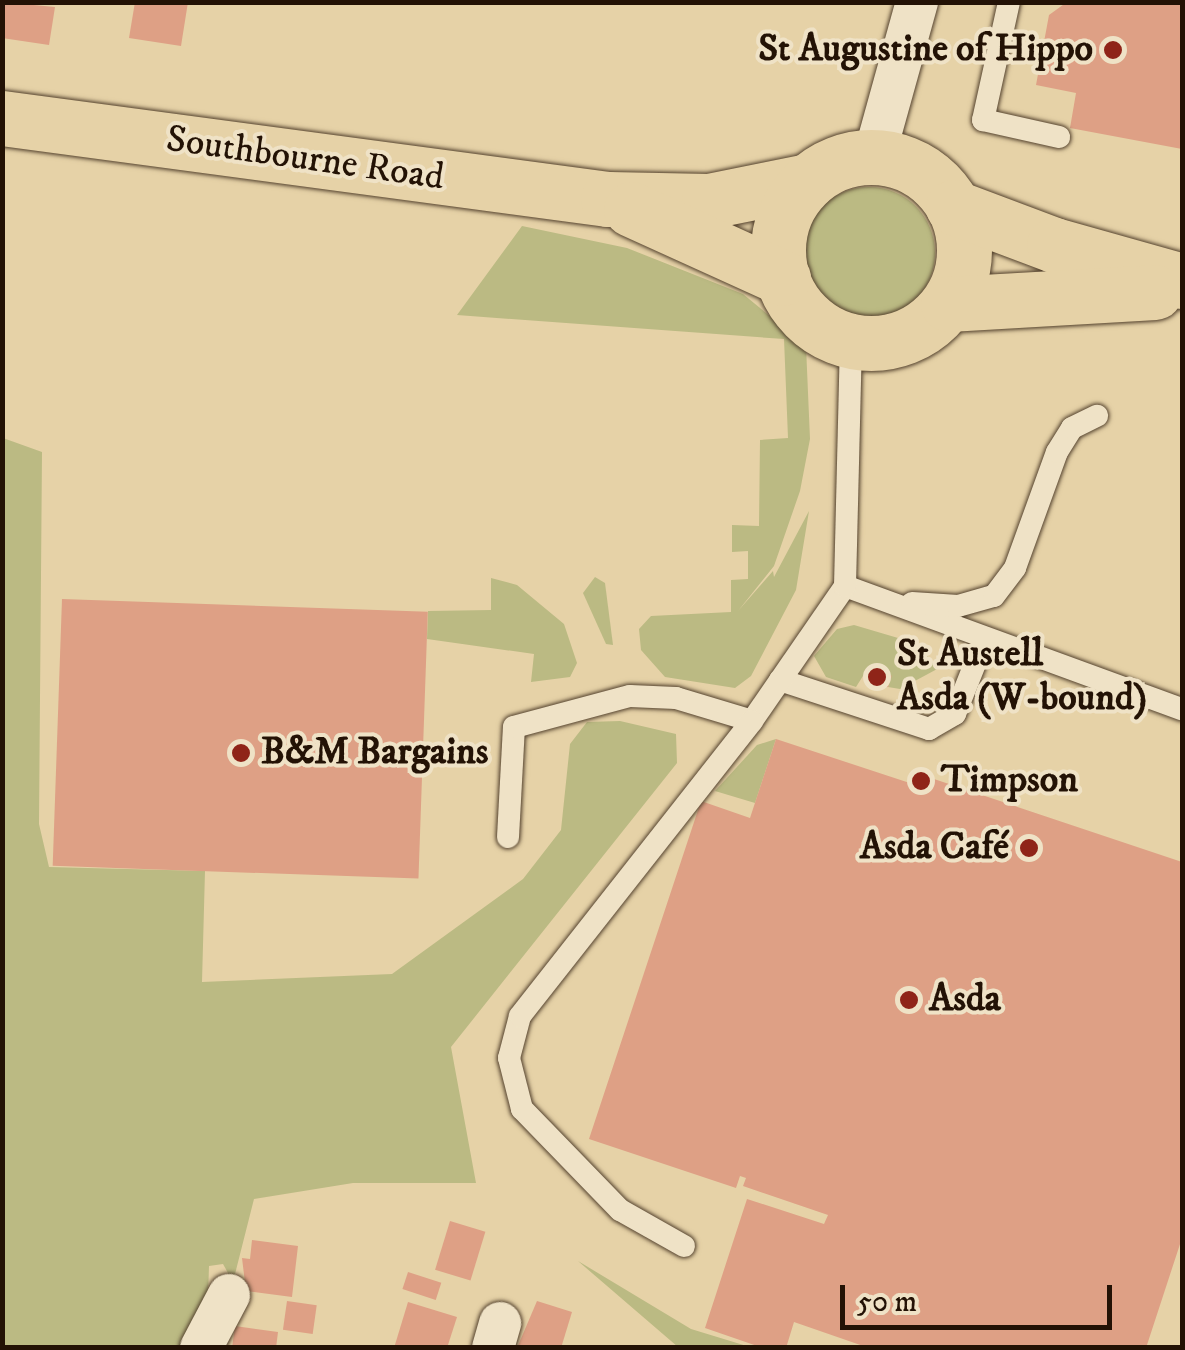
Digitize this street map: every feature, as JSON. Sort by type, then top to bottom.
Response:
[{"type":"highway","name":"Southbourne Road","points":[[2,118],[608,199],[709,202],[808,182]]},
{"type":"highway","points":[[953,206],[964,263],[948,304],[905,337],[851,341],[822,329],[799,309],[783,278],[779,238],[788,208],[808,182],[834,165],[874,157],[922,172],[953,206],[1182,281]]},
{"type":"highway","name":"Southbourne Road","points":[[608,199],[783,278]]},
{"type":"highway","points":[[948,304],[1103,290],[1182,292]]},
{"type":"street","points":[[874,157],[917,2]]},
{"type":"street","points":[[201,1348],[230,1295]]},
{"type":"lane","points":[[1009,2],[983,120],[1059,137]]},
{"type":"lane","points":[[684,1246],[620,1210],[522,1110],[509,1058],[520,1016],[752,721],[846,586],[851,341]]},
{"type":"lane","points":[[894,601],[958,606],[994,596],[1015,568],[1057,452],[1072,428],[1096,416]]},
{"type":"lane","points":[[846,586],[894,601],[984,641],[1182,709]]},
{"type":"lane","points":[[780,680],[929,729],[954,714],[984,641]]},
{"type":"lane","points":[[508,837],[514,727],[630,696],[676,698],[752,721]]},
{"type":"shaded area","points":[[869,187],[894,192],[916,206],[930,228],[935,253],[930,278],[916,300],[894,314],[869,319],[844,314],[822,300],[808,278],[803,253],[808,228],[822,206],[844,192]]},
{"type":"shaded area","points":[[522,226],[627,248],[743,294],[806,346],[810,439],[800,491],[774,566],[738,611],[773,571],[774,577],[809,511],[796,590],[751,676],[735,688],[665,677],[641,650],[639,629],[651,616],[731,612],[731,580],[748,579],[748,551],[732,552],[732,525],[759,526],[760,440],[788,438],[784,339],[457,315]]},
{"type":"shaded area","points":[[3,438],[42,452],[39,824],[49,867],[205,871],[202,982],[392,974],[523,879],[561,830],[570,744],[587,722],[620,721],[676,734],[677,763],[451,1047],[476,1183],[353,1183],[254,1199],[233,1282],[223,1264],[209,1266],[208,1297],[184,1347],[3,1348]]},
{"type":"shaded area","points":[[595,577],[605,583],[613,645],[606,644],[583,593]]},
{"type":"shaded area","points":[[491,578],[517,585],[564,624],[577,663],[570,677],[531,682],[534,654],[427,639],[428,611],[491,610]]},
{"type":"shaded area","points":[[854,625],[915,643],[939,668],[900,689],[888,687],[891,676],[868,668],[856,687],[826,677],[814,656],[837,629]]},
{"type":"shaded area","points":[[776,739],[755,803],[715,791],[757,745]]},
{"type":"shaded area","points":[[578,1261],[691,1329],[750,1347],[678,1347]]},
{"type":"building","points":[[2,2],[55,7],[49,45],[2,38]]},
{"type":"building","points":[[135,2],[188,2],[181,46],[129,38]]},
{"type":"building","name":"St Augustine of Hippo","points":[[1067,2],[1182,2],[1182,149],[1070,128],[1076,93],[1036,85],[1049,15]]},
{"type":"building","name":"B&M Bargains","points":[[62,599],[428,612],[418,879],[53,866]]},
{"type":"building","points":[[868,668],[892,676],[888,687],[864,679]]},
{"type":"building","name":"Asda","points":[[776,739],[931,790],[934,779],[1182,862],[1182,1238],[1146,1348],[869,1348],[794,1322],[786,1348],[763,1348],[705,1328],[747,1199],[824,1224],[828,1215],[743,1186],[746,1178],[740,1176],[736,1188],[589,1139],[701,801],[750,818]]},
{"type":"building","points":[[450,1221],[485,1232],[470,1281],[435,1270]]},
{"type":"building","points":[[252,1240],[298,1246],[292,1297],[246,1291],[242,1258],[250,1259]]},
{"type":"building","points":[[408,1272],[441,1283],[436,1300],[402,1289]]},
{"type":"building","points":[[287,1301],[317,1305],[313,1334],[283,1330]]},
{"type":"building","points":[[537,1301],[572,1312],[561,1348],[517,1348]]},
{"type":"building","points":[[408,1302],[457,1317],[447,1348],[394,1348]]},
{"type":"building","points":[[235,1326],[278,1332],[276,1348],[232,1348]]},
{"type":"place","name":"St Augustine of Hippo","points":[[1113,50]]},
{"type":"place","name":"St Austell Asda (W-bound)","points":[[877,677]]},
{"type":"place","name":"B&M Bargains","points":[[241,753]]},
{"type":"place","name":"Timpson","points":[[921,781]]},
{"type":"place","name":"Asda Café","points":[[1029,848]]},
{"type":"place","name":"Asda","points":[[909,1000]]}]
